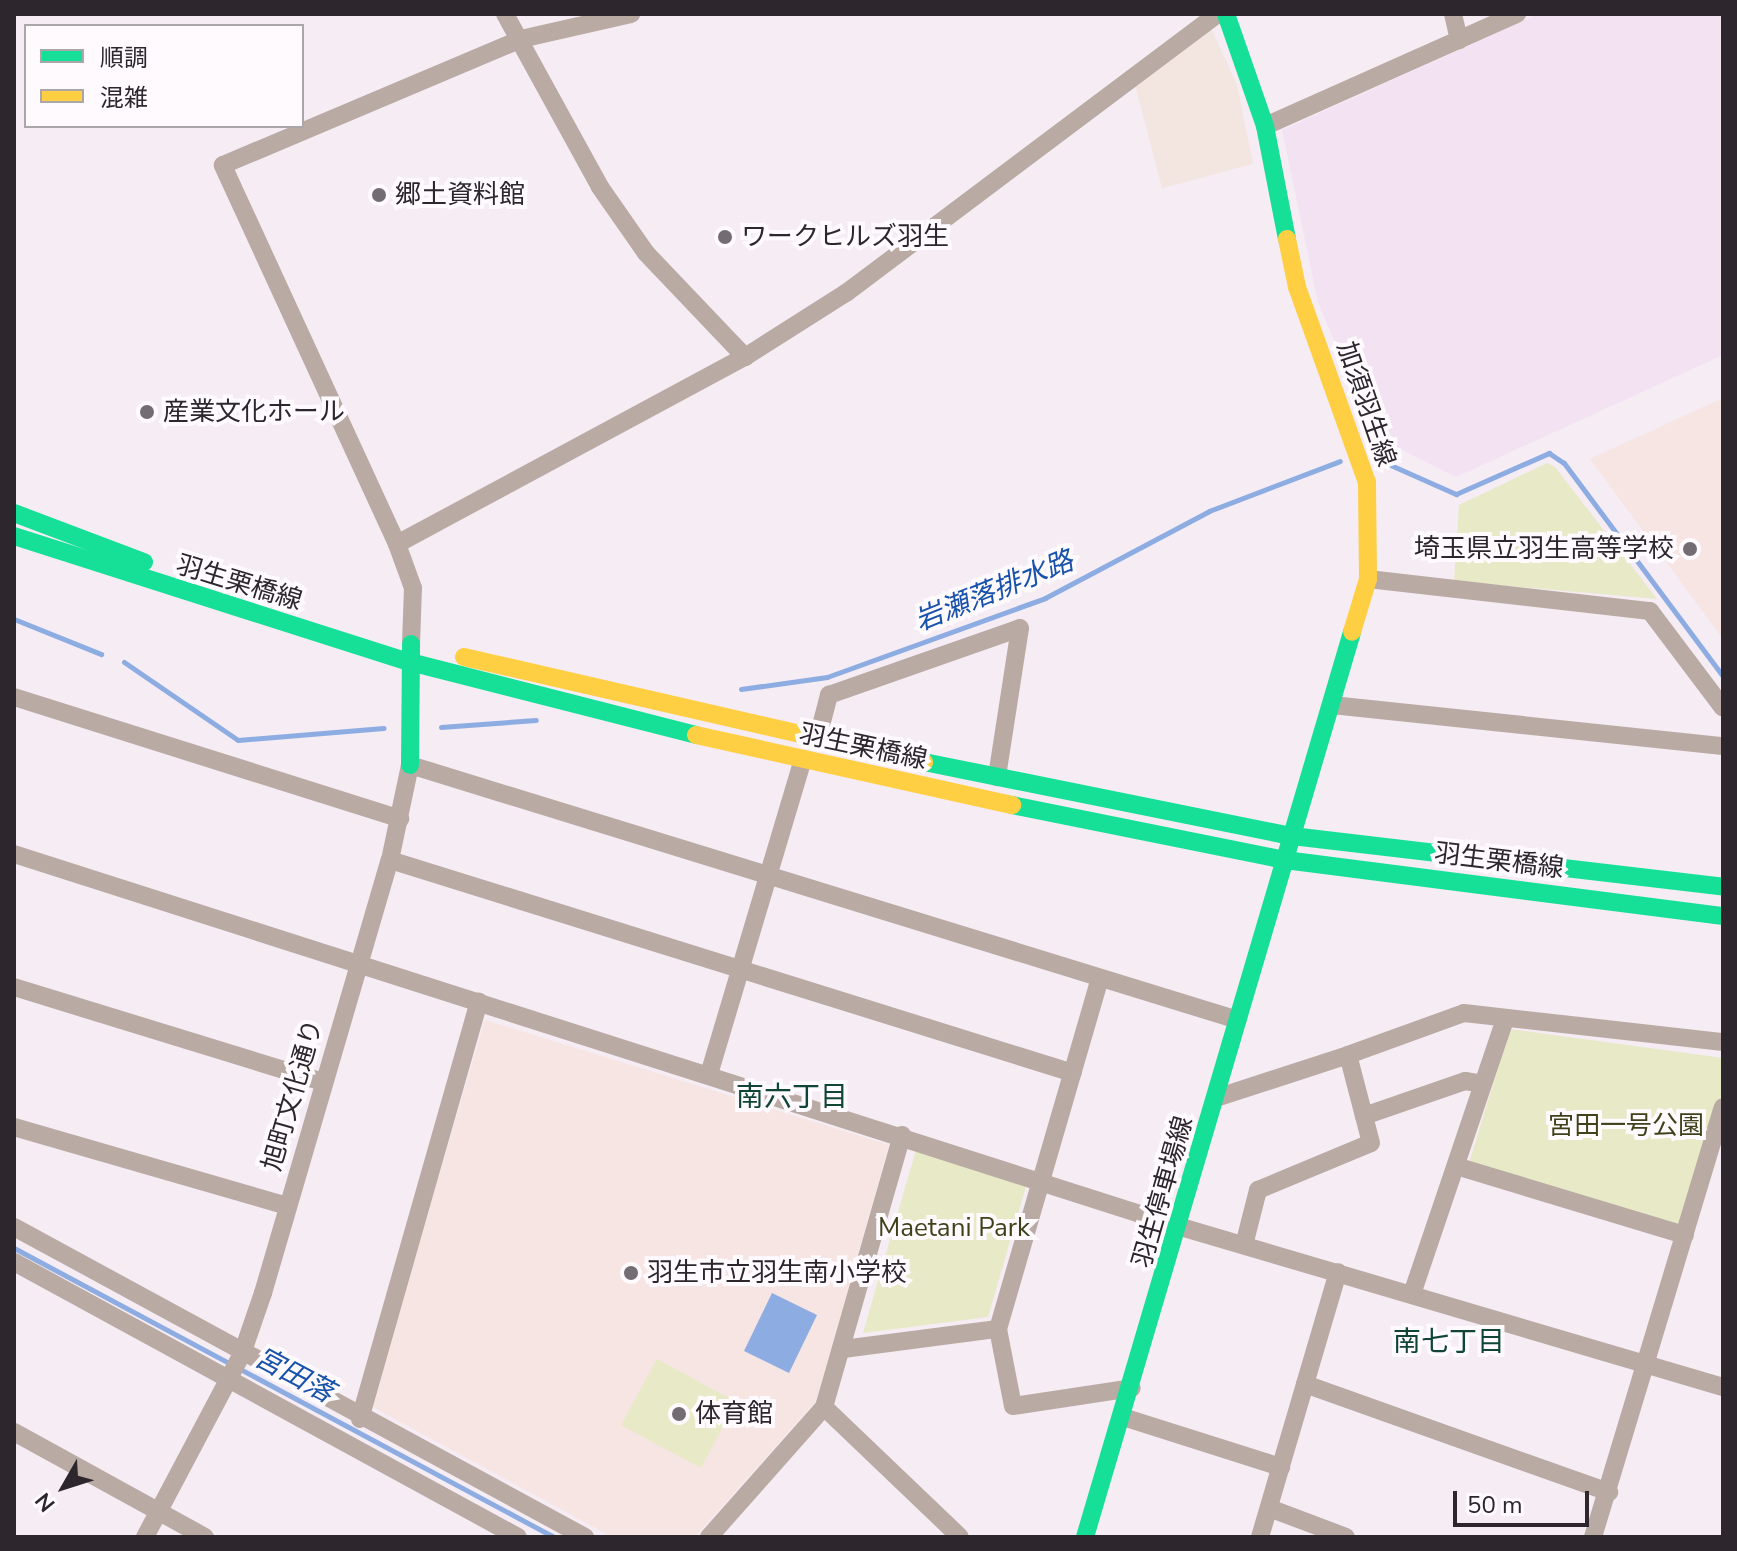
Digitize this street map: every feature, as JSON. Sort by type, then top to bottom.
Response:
[{"type":"main road","name":"加須羽生線","points":[[1226,14],[1265,126],[1297,287],[1367,482],[1368,579],[1285,860]]},
{"type":"main road","name":"羽生栗橋線","points":[[14,513],[153,565],[411,653],[817,741],[1292,836],[1723,887]]},
{"type":"main road","name":"羽生栗橋線","points":[[14,536],[411,653],[802,762],[1285,860],[1723,916]]},
{"type":"main road","name":"旭町文化通り","points":[[410,765],[411,653]]},
{"type":"main road","name":"羽生停車場線","points":[[1085,1537],[1181,1227],[1285,860]]},
{"type":"street","points":[[505,14],[600,187],[646,253],[745,357]]},
{"type":"street","points":[[411,653],[413,588],[397,544],[223,165],[521,39],[631,14]]},
{"type":"street","points":[[397,544],[745,357],[846,293],[1218,14]]},
{"type":"street","points":[[1453,14],[1459,40]]},
{"type":"street","points":[[1265,126],[1517,14]]},
{"type":"street","points":[[1368,579],[1650,611],[1723,708]]},
{"type":"street","points":[[817,741],[829,695],[1020,628],[997,777]]},
{"type":"street","points":[[14,697],[400,819]]},
{"type":"street","points":[[1332,705],[1723,746]]},
{"type":"street","points":[[710,1071],[802,762]]},
{"type":"street","points":[[410,765],[1099,981],[1238,1020]]},
{"type":"street","name":"旭町文化通り","points":[[145,1537],[242,1354],[390,860],[410,765]]},
{"type":"street","points":[[14,854],[479,1002],[710,1071],[1181,1227],[1723,1387]]},
{"type":"street","points":[[390,860],[1073,1073]]},
{"type":"street","points":[[1099,981],[998,1329],[1013,1406],[1132,1388]]},
{"type":"street","points":[[14,987],[322,1082]]},
{"type":"street","points":[[360,1419],[479,1002]]},
{"type":"street","points":[[1216,1098],[1464,1013],[1723,1042]]},
{"type":"street","points":[[1412,1294],[1505,1020]]},
{"type":"street","points":[[1244,1245],[1258,1190],[1371,1143],[1348,1055]]},
{"type":"street","points":[[1364,1116],[1465,1081],[1483,1084]]},
{"type":"street","points":[[1593,1537],[1723,1107]]},
{"type":"street","points":[[14,1127],[288,1206]]},
{"type":"street","points":[[709,1537],[824,1407],[902,1135]]},
{"type":"street","points":[[1456,1166],[1685,1235]]},
{"type":"street","points":[[14,1227],[360,1419],[585,1537]]},
{"type":"street","points":[[14,1262],[518,1537]]},
{"type":"street","points":[[1260,1537],[1338,1272]]},
{"type":"street","points":[[843,1349],[998,1329]]},
{"type":"street","points":[[1305,1384],[1609,1492]]},
{"type":"street","points":[[824,1407],[960,1537]]},
{"type":"street","points":[[1123,1417],[1281,1467]]},
{"type":"street","points":[[14,1432],[205,1537]]},
{"type":"street","points":[[1269,1508],[1346,1537]]},
{"type":"shaded area","points":[[1539,14],[1723,14],[1723,355],[1456,477],[1375,436],[1318,303],[1282,130]]},
{"type":"shaded area","points":[[1211,28],[1237,85],[1253,164],[1162,188],[1135,85]]},
{"type":"shaded area","name":"埼玉県立羽生高等学校","points":[[1723,398],[1723,639],[1590,459]]},
{"type":"shaded area","name":"羽生市立羽生南小学校","points":[[485,1020],[889,1145],[816,1401],[695,1537],[612,1537],[371,1406]]},
{"type":"green space","points":[[1547,463],[1555,467],[1657,599],[1454,581],[1459,505]]},
{"type":"green space","name":"宮田一号公園","points":[[1510,1029],[1723,1058],[1723,1089],[1682,1227],[1469,1163]]},
{"type":"green space","name":"Maetani Park","points":[[916,1150],[1027,1183],[988,1317],[863,1333]]},
{"type":"green space","name":"体育館","points":[[657,1359],[736,1402],[701,1468],[621,1425]]},
{"type":"water","points":[[772,1293],[817,1315],[789,1373],[744,1351]]},
{"type":"waterway","name":"岩瀬落排水路","points":[[1386,463],[1456,494],[1549,453],[1564,463],[1723,676]]},
{"type":"waterway","name":"岩瀬落排水路","points":[[741,689],[827,677],[1045,598],[1209,511],[1340,461]]},
{"type":"waterway","name":"岩瀬落排水路","points":[[14,619],[101,654]]},
{"type":"waterway","name":"岩瀬落排水路","points":[[124,662],[238,740],[384,728]]},
{"type":"waterway","name":"岩瀬落排水路","points":[[441,727],[536,720]]},
{"type":"waterway","name":"宮田落","points":[[14,1248],[554,1537]]},
{"type":"traffic: fast","points":[[1226,14],[1265,126],[1287,239]]},
{"type":"traffic: fast","points":[[14,513],[144,562]]},
{"type":"traffic: fast","points":[[14,536],[410,662],[696,735]]},
{"type":"traffic: fast","points":[[1085,1537],[1352,632]]},
{"type":"traffic: fast","points":[[410,765],[411,644]]},
{"type":"traffic: fast","points":[[924,762],[1292,836],[1723,887]]},
{"type":"traffic: fast","points":[[1012,805],[1285,860],[1723,916]]},
{"type":"traffic: slow","points":[[1287,239],[1297,287],[1367,482],[1368,579],[1352,632]]},
{"type":"traffic: slow","points":[[464,657],[924,762]]},
{"type":"traffic: slow","points":[[696,735],[1012,805]]},
{"type":"place","name":"郷土資料館","points":[[379,195]]},
{"type":"place","name":"ワークヒルズ羽生","points":[[725,237]]},
{"type":"place","name":"産業文化ホール","points":[[147,412]]},
{"type":"place","name":"埼玉県立羽生高等学校","points":[[1690,549]]},
{"type":"place","name":"羽生市立羽生南小学校","points":[[631,1273]]},
{"type":"place","name":"体育館","points":[[679,1414]]},
{"type":"district","name":"南六丁目","points":[[792,1097]]},
{"type":"district","name":"南七丁目","points":[[1449,1342]]}]
